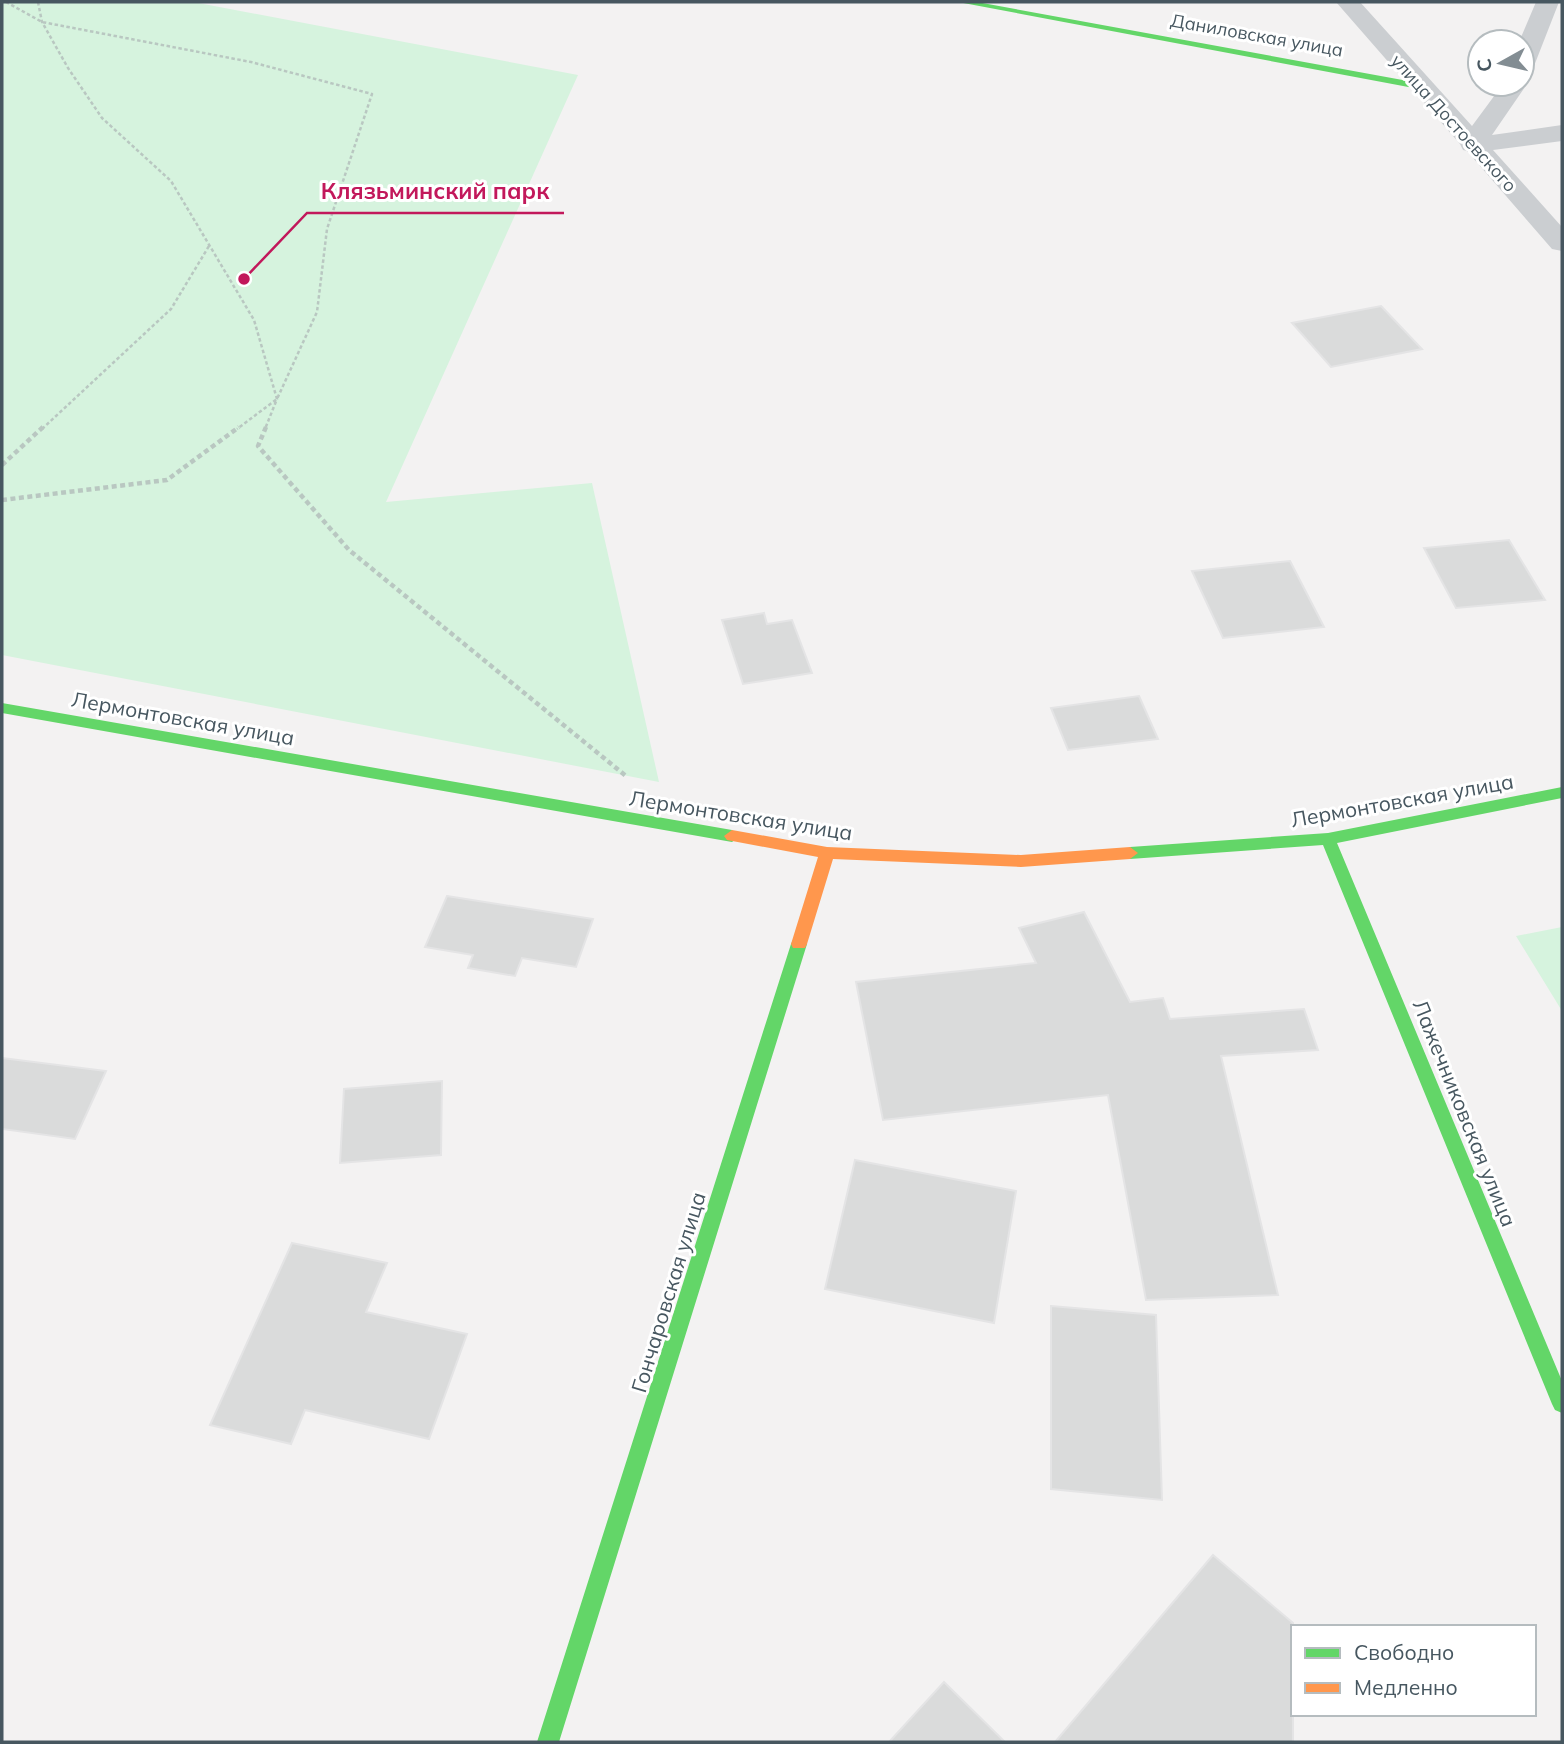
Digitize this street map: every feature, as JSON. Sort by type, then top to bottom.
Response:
[{"type":"street","name":"Даниловская улица","points":[[963,2],[1419,86]]},
{"type":"street","name":"улица Достоевского","points":[[1348,2],[1419,86],[1562,243]]},
{"type":"street","points":[[1536,32],[1548,2]]},
{"type":"street","points":[[1472,145],[1505,98]]},
{"type":"street","points":[[1472,145],[1562,133]]},
{"type":"street","name":"Лермонтовская улица","points":[[2,708],[827,853],[1021,861],[1328,839],[1562,792]]},
{"type":"street","name":"Лажечниковская улица","points":[[1328,839],[1562,1404]]},
{"type":"street","name":"Гончаровская улица","points":[[548,1742],[827,853]]},
{"type":"path","points":[[6,2],[42,22],[251,62],[372,94],[327,229],[317,312],[258,446],[349,550],[628,777]]},
{"type":"path","points":[[38,2],[42,22],[68,68],[102,118],[171,181],[254,320],[277,399]]},
{"type":"path","points":[[2,465],[171,309],[209,245]]},
{"type":"path","points":[[2,500],[167,480],[277,399]]},
{"type":"green space","points":[[2,2],[193,2],[578,75],[386,502],[592,483],[659,782],[2,655]]},
{"type":"green space","points":[[1562,927],[1562,1011],[1516,936]]},
{"type":"building","points":[[1381,306],[1422,349],[1331,367],[1292,323]]},
{"type":"building","points":[[1509,540],[1545,600],[1456,608],[1424,548]]},
{"type":"building","points":[[1290,561],[1324,627],[1223,638],[1192,571]]},
{"type":"building","points":[[764,613],[767,624],[792,620],[812,673],[743,684],[722,620]]},
{"type":"building","points":[[1139,696],[1158,739],[1068,750],[1051,708]]},
{"type":"building","points":[[447,896],[593,919],[576,967],[522,958],[515,976],[468,968],[473,955],[425,947]]},
{"type":"building","points":[[1084,912],[1130,1002],[1163,998],[1170,1019],[1304,1009],[1318,1050],[1221,1056],[1278,1295],[1146,1300],[1108,1095],[883,1120],[856,982],[1036,963],[1019,928]]},
{"type":"building","points":[[2,1058],[106,1071],[75,1139],[2,1129]]},
{"type":"building","points":[[442,1081],[441,1155],[340,1163],[344,1089]]},
{"type":"building","points":[[855,1160],[1016,1191],[994,1323],[825,1289]]},
{"type":"building","points":[[292,1243],[387,1263],[366,1312],[467,1334],[429,1439],[305,1410],[291,1444],[210,1425]]},
{"type":"building","points":[[1051,1306],[1156,1315],[1162,1500],[1051,1489]]},
{"type":"building","points":[[1213,1555],[1293,1623],[1293,1742],[1055,1742]]},
{"type":"building","points":[[944,1682],[1005,1742],[889,1742]]},
{"type":"traffic: fast","points":[[963,2],[1419,86]]},
{"type":"traffic: fast","points":[[2,708],[732,836]]},
{"type":"traffic: fast","points":[[1130,853],[1328,839],[1562,792]]},
{"type":"traffic: fast","points":[[1328,839],[1562,1404]]},
{"type":"traffic: fast","points":[[548,1742],[799,944]]},
{"type":"traffic: slow","points":[[732,836],[827,853],[1021,861],[1130,853]]},
{"type":"traffic: slow","points":[[799,944],[827,853]]},
{"type":"place","name":"Клязьминский парк","points":[[244,279]]}]
